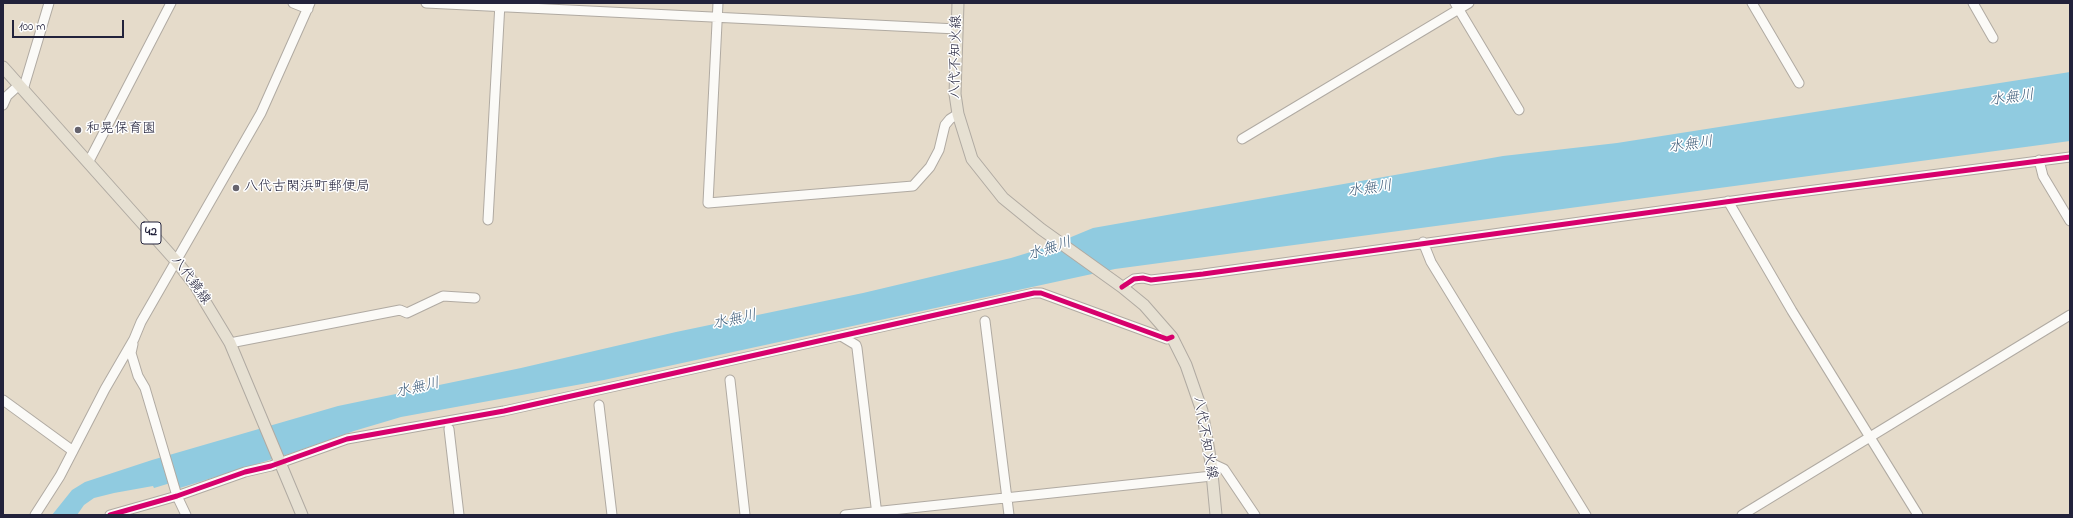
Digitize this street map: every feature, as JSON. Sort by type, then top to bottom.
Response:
[{"type":"main road","name":"八代不知火線","points":[[958,3],[955,94],[958,114],[972,159],[1003,198],[1041,229],[1120,285],[1149,310],[1172,337],[1199,398],[1211,463],[1216,515]]},
{"type":"main road","name":"八代鏡線","points":[[3,67],[176,261],[212,312],[230,343],[302,515]]},
{"type":"street","points":[[3,105],[6,96],[21,87],[49,3]]},
{"type":"street","points":[[88,164],[171,3]]},
{"type":"street","points":[[35,515],[60,476],[105,389],[134,339],[141,322],[261,112],[309,6],[293,3]]},
{"type":"street","points":[[426,3],[500,5],[957,30]]},
{"type":"street","points":[[718,3],[708,203],[913,186],[930,167],[939,150],[945,125],[950,119],[958,114]]},
{"type":"street","points":[[1242,139],[1457,6],[1469,3]]},
{"type":"street","points":[[1752,3],[1799,83]]},
{"type":"street","points":[[1973,3],[1992,38]]},
{"type":"street","points":[[488,220],[500,5]]},
{"type":"street","points":[[1457,6],[1519,110]]},
{"type":"street","points":[[1120,285],[1134,279],[1143,278],[1152,280],[1203,274],[1423,242],[2070,156]]},
{"type":"street","points":[[2039,160],[2043,176],[2070,221]]},
{"type":"street","points":[[1728,201],[1773,278],[1918,515]]},
{"type":"street","points":[[1423,242],[1431,262],[1586,515]]},
{"type":"street","points":[[110,515],[177,496],[347,439],[504,411],[1034,293],[1041,293],[1167,339],[1172,337]]},
{"type":"street","points":[[230,343],[400,310],[407,313],[443,296],[474,298]]},
{"type":"street","points":[[1742,515],[2070,315]]},
{"type":"street","points":[[986,321],[1009,515]]},
{"type":"street","points":[[841,336],[856,345],[857,348],[877,513]]},
{"type":"street","points":[[134,339],[131,353],[138,376],[145,388],[166,453],[177,496],[186,515]]},
{"type":"street","points":[[730,380],[745,515]]},
{"type":"street","points":[[3,400],[73,451]]},
{"type":"street","points":[[599,405],[612,515]]},
{"type":"street","points":[[449,429],[459,515]]},
{"type":"street","points":[[1211,463],[1224,469],[1255,515]]},
{"type":"street","points":[[845,515],[877,513],[1212,476]]},
{"type":"water","name":"水無川","points":[[2070,72],[2070,141],[1115,269],[604,380],[401,417],[180,488],[177,481],[154,488],[153,486],[114,493],[94,498],[84,505],[77,515],[52,515],[72,490],[85,482],[152,460],[338,406],[521,368],[676,332],[863,293],[1011,258],[1047,247],[1093,228],[1503,156],[1617,143]]},
{"type":"cycle path","points":[[1122,287],[1134,279],[1143,278],[1151,280],[1203,274],[1776,195],[2070,157]]},
{"type":"cycle path","points":[[110,515],[177,496],[245,472],[271,466],[347,439],[504,411],[1034,293],[1041,293],[1167,339],[1172,337]]},
{"type":"place","name":"和晃保育園","points":[[78,130]]},
{"type":"place","name":"八代古閑浜町郵便局","points":[[236,188]]}]
